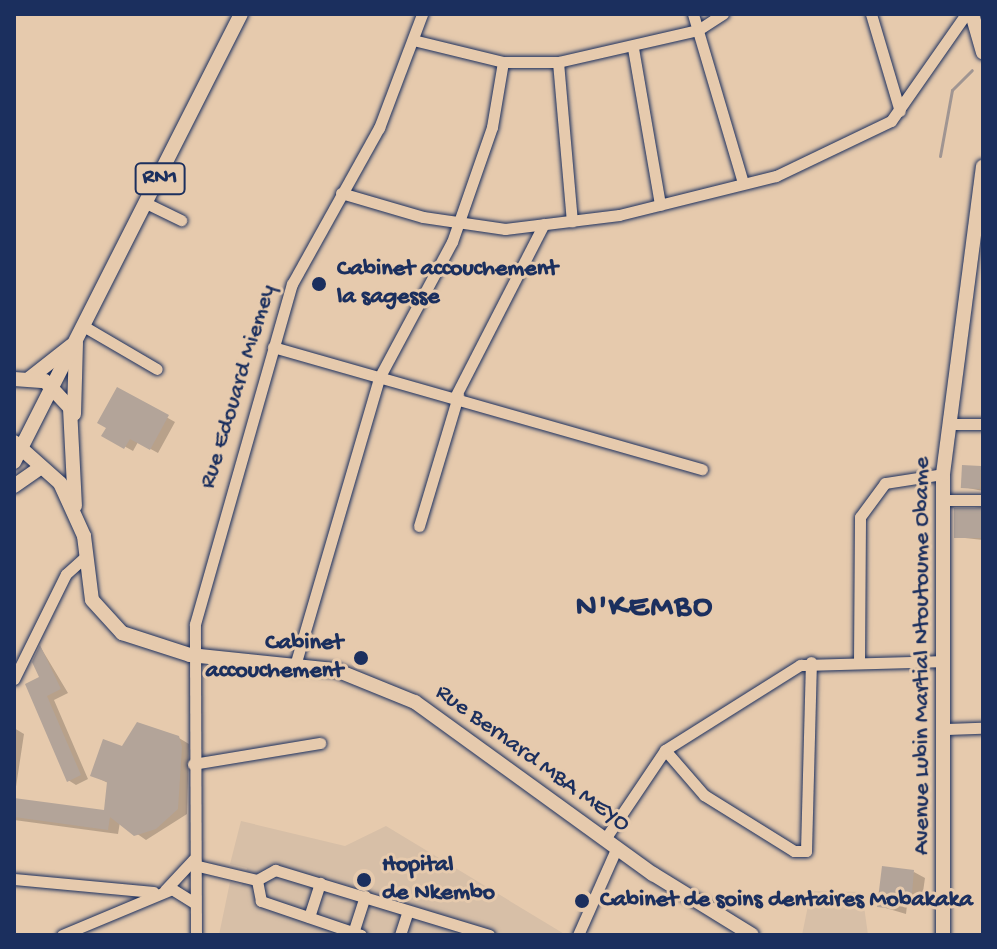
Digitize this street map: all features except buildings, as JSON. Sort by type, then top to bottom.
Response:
[{"type":"main road","name":"RN1","points":[[16,451],[54,388],[241,14]]},
{"type":"main road","points":[[972,14],[983,51]]},
{"type":"main road","name":"Avenue Lubin Martial Ntoutoume Obame","points":[[943,935],[943,474],[983,167]]},
{"type":"main road","points":[[20,381],[76,343]]},
{"type":"main road","points":[[76,343],[76,511]]},
{"type":"main road","points":[[20,381],[54,388],[74,423]]},
{"type":"main road","points":[[14,486],[45,471],[74,446]]},
{"type":"main road","points":[[16,451],[45,471],[76,511]]},
{"type":"main road","name":"Rue Bernard MBA MEYO","points":[[76,511],[87,555],[92,600],[113,627],[190,655],[294,669],[336,670],[415,702],[611,843],[752,935]]},
{"type":"street","name":"Rue Edouard Miemey","points":[[196,935],[190,655],[292,284],[379,128],[422,14]]},
{"type":"street","points":[[693,14],[743,183]]},
{"type":"street","points":[[413,40],[503,62],[558,62],[633,48],[698,30],[723,14]]},
{"type":"street","points":[[871,14],[900,111]]},
{"type":"street","points":[[341,193],[459,224],[544,224],[660,205],[801,167],[900,111],[966,14]]},
{"type":"street","points":[[633,48],[660,205]]},
{"type":"street","points":[[294,669],[379,378],[459,224],[499,100],[503,62]]},
{"type":"street","points":[[558,62],[572,221]]},
{"type":"street","points":[[148,204],[181,220]]},
{"type":"street","points":[[419,526],[457,396],[544,224]]},
{"type":"street","points":[[85,327],[157,369]]},
{"type":"street","points":[[273,347],[379,378],[457,396],[702,469]]},
{"type":"street","points":[[948,424],[983,424]]},
{"type":"street","points":[[859,662],[860,517],[885,483],[943,474]]},
{"type":"street","points":[[942,500],[983,500]]},
{"type":"street","points":[[14,679],[66,574],[87,555]]},
{"type":"street","points":[[578,935],[611,843],[665,750],[811,662],[942,661]]},
{"type":"street","points":[[665,750],[704,795],[806,851],[811,662]]},
{"type":"street","points":[[945,729],[983,728]]},
{"type":"street","points":[[193,764],[320,743]]},
{"type":"street","points":[[62,935],[161,892],[194,862],[257,880],[275,870],[489,935]]},
{"type":"street","points":[[14,879],[186,892],[195,905]]},
{"type":"street","points":[[257,880],[261,901],[357,934],[365,896]]},
{"type":"street","points":[[309,917],[320,883]]},
{"type":"street","points":[[400,935],[408,911]]},
{"type":"shaded area","name":"Hopital de Nkembo","points":[[241,821],[345,846],[386,826],[566,935],[219,935],[230,882],[241,886],[247,868],[230,864]]},
{"type":"shaded area","points":[[811,891],[862,892],[868,935],[802,935]]},
{"type":"waterway","points":[[940,156],[952,90],[972,70]]},
{"type":"place","name":"Cabinet accouchement la sagesse","points":[[319,284]]},
{"type":"place","name":"Cabinet accouchement","points":[[361,658]]},
{"type":"place","name":"Hopital de Nkembo","points":[[364,880]]},
{"type":"place","name":"Cabinet de soins dentaires Mobakaka","points":[[582,901]]},
{"type":"district","name":"N'KEMBO","points":[[645,608]]}]
